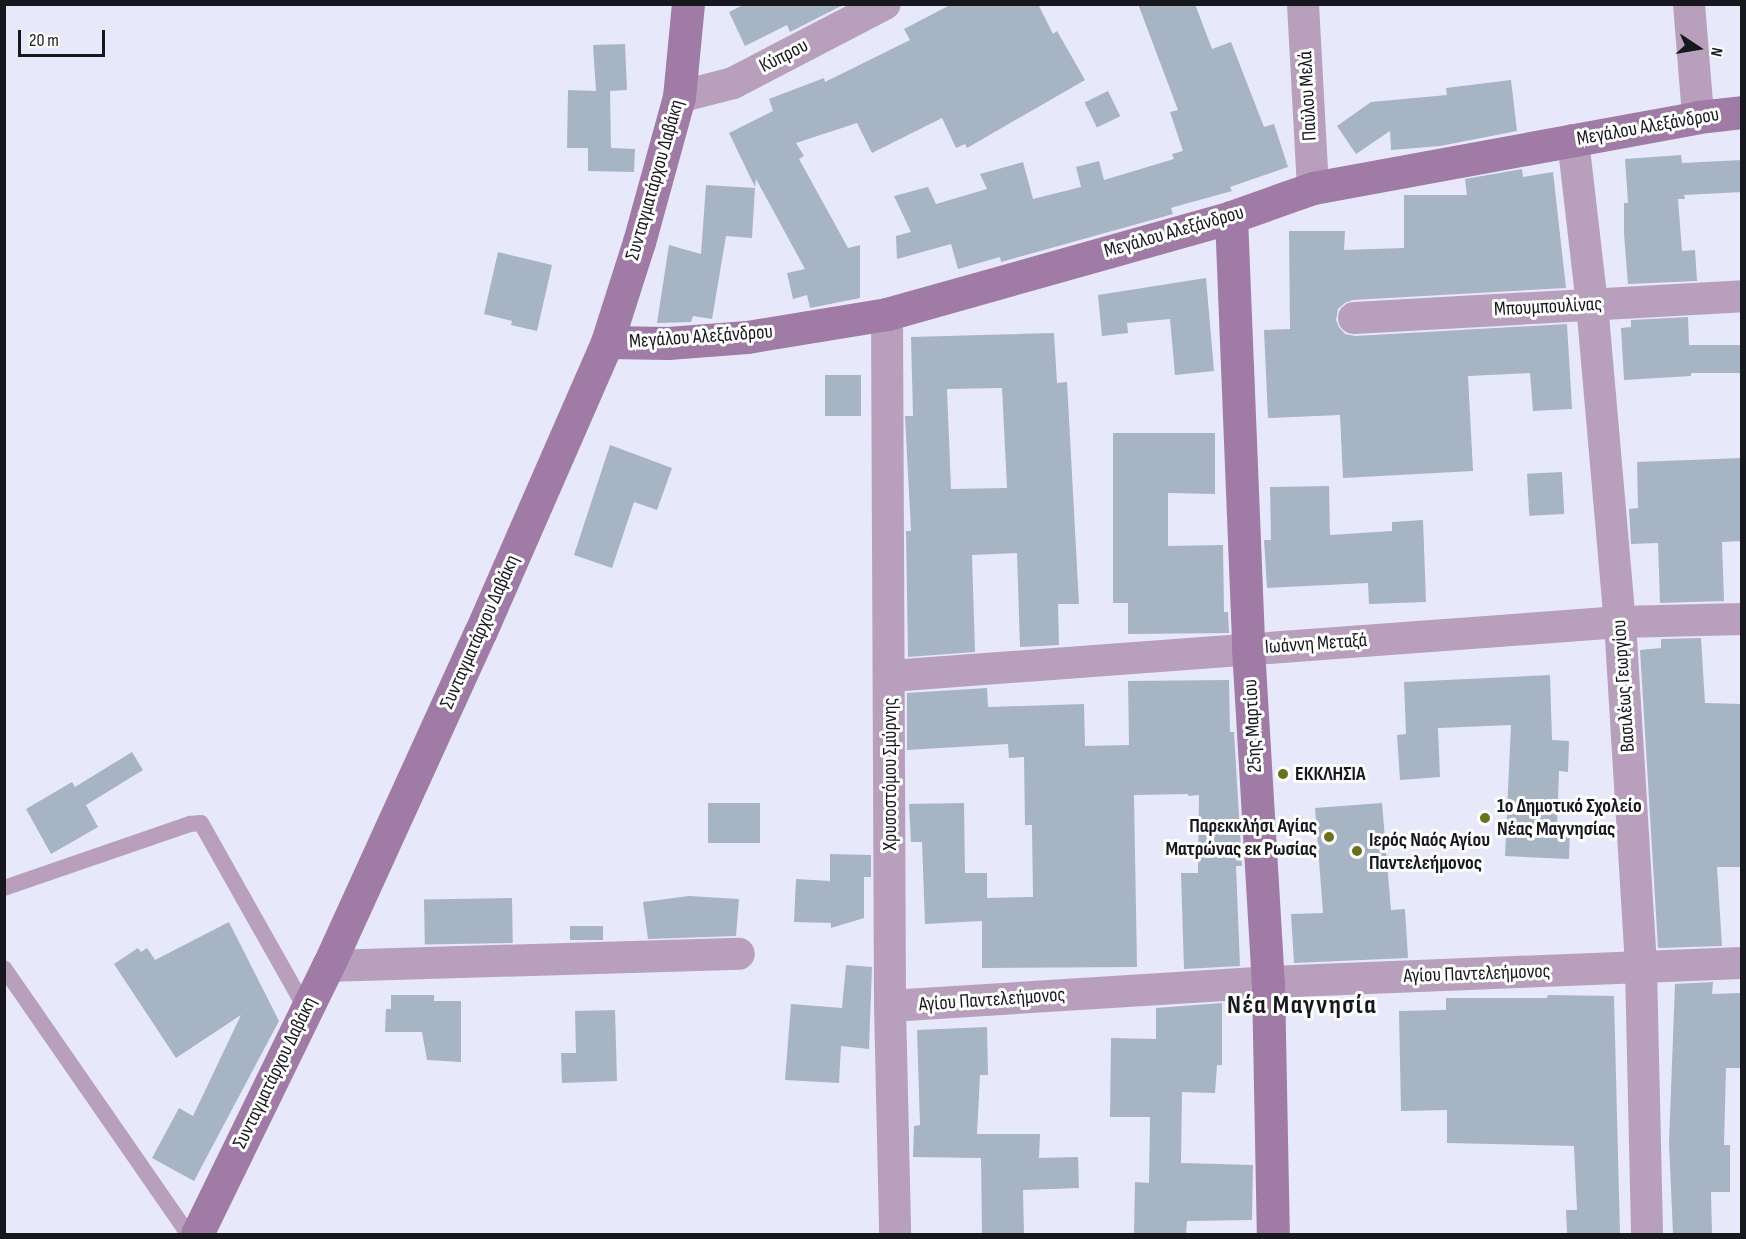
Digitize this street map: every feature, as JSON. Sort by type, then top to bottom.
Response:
[{"type":"street","name":"Συνταγματάρχου Δαβάκη","points":[[197,1234],[328,966],[480,633],[607,342],[639,242],[680,98],[688,4]]},
{"type":"street","name":"Κύπρου","points":[[680,98],[733,83],[885,4]]},
{"type":"street","name":"Παύλου Μελά","points":[[1303,4],[1313,188]]},
{"type":"street","points":[[1689,4],[1698,117]]},
{"type":"street","name":"Μεγάλου Αλεξάνδρου","points":[[607,342],[668,344],[747,337],[887,314],[1231,217],[1313,188],[1698,117],[1742,112]]},
{"type":"street","name":"Βασιλέως Γεωργίου","points":[[1573,140],[1592,304],[1620,622],[1641,968],[1647,1234]]},
{"type":"street","name":"25ης Μαρτίου","points":[[1231,217],[1248,648],[1269,982],[1273,1234]]},
{"type":"street","name":"Μπουμπουλίνας","points":[[1354,318],[1742,296]]},
{"type":"street","name":"Χρυσοστόμου Σμύρνης","points":[[887,314],[890,1006],[895,1234]]},
{"type":"street","name":"Ιωάννη Μεταξά","points":[[890,676],[1620,622],[1742,619]]},
{"type":"street","points":[[328,966],[739,954]]},
{"type":"street","name":"Αγίου Παντελεήμονος","points":[[890,1006],[1269,982],[1742,963]]},
{"type":"lane","points":[[4,888],[190,824],[201,823],[306,1009]]},
{"type":"lane","points":[[4,968],[188,1234]]},
{"type":"building","points":[[745,4],[845,4],[790,32],[787,25],[745,46],[729,12]]},
{"type":"building","points":[[952,4],[1038,4],[1053,34],[1057,31],[1085,80],[967,148],[965,144],[956,148],[942,118],[872,153],[857,123],[796,143],[804,156],[799,159],[848,248],[860,245],[860,298],[810,308],[807,295],[793,299],[787,273],[805,269],[756,179],[755,187],[729,133],[773,111],[769,99],[824,78],[825,82],[910,40],[904,29]]},
{"type":"building","points":[[1138,4],[1195,4],[1212,49],[1231,42],[1264,127],[1274,124],[1288,167],[1230,187],[1232,191],[1171,208],[1173,214],[1001,262],[1000,257],[958,269],[951,244],[897,259],[896,236],[911,232],[894,196],[928,187],[936,204],[987,189],[980,174],[1023,162],[1033,199],[1081,187],[1076,167],[1099,161],[1104,180],[1174,159],[1172,154],[1183,151],[1170,112],[1178,110]]},
{"type":"building","points":[[625,44],[627,90],[610,91],[611,148],[635,149],[634,172],[588,171],[588,148],[567,148],[568,90],[596,91],[593,45]]},
{"type":"building","points":[[1511,80],[1517,131],[1440,146],[1391,150],[1390,131],[1356,154],[1337,126],[1371,102],[1447,95],[1446,88]]},
{"type":"building","points":[[1108,91],[1120,116],[1097,128],[1085,102]]},
{"type":"building","points":[[1681,155],[1682,163],[1742,160],[1742,192],[1684,195],[1685,199],[1678,199],[1682,251],[1695,250],[1697,281],[1628,284],[1624,234],[1624,203],[1628,203],[1625,159]]},
{"type":"building","points":[[1522,169],[1523,177],[1553,172],[1566,288],[1353,300],[1338,309],[1336,320],[1345,334],[1355,336],[1567,324],[1572,409],[1533,411],[1530,373],[1468,376],[1473,471],[1343,478],[1340,415],[1268,418],[1264,330],[1290,329],[1289,231],[1345,231],[1344,250],[1404,248],[1404,195],[1467,195],[1465,179]]},
{"type":"building","points":[[706,185],[755,188],[752,238],[726,236],[712,319],[693,316],[691,322],[657,323],[669,245],[701,254]]},
{"type":"building","points":[[498,252],[552,265],[537,331],[511,325],[512,321],[484,314]]},
{"type":"building","points":[[1206,278],[1214,371],[1175,375],[1170,319],[1127,323],[1128,333],[1102,336],[1098,295]]},
{"type":"building","points":[[1688,317],[1689,345],[1742,345],[1742,373],[1691,373],[1691,376],[1624,380],[1621,328],[1631,327],[1631,320]]},
{"type":"building","points":[[1054,333],[1057,383],[1067,382],[1079,604],[1058,604],[1059,645],[1020,647],[1017,553],[972,555],[975,652],[908,657],[906,531],[911,531],[905,416],[913,416],[911,337]],"holes":[[[1002,388],[1007,488],[951,489],[947,389]]]},
{"type":"building","points":[[825,375],[861,375],[861,416],[825,416]]},
{"type":"building","points":[[1113,433],[1215,433],[1215,494],[1168,493],[1168,546],[1223,545],[1224,612],[1228,612],[1229,633],[1128,634],[1128,603],[1113,603]]},
{"type":"building","points":[[610,445],[672,468],[657,510],[634,502],[612,568],[574,555]]},
{"type":"building","points":[[1742,458],[1742,541],[1722,542],[1724,601],[1660,603],[1658,543],[1631,544],[1629,509],[1638,508],[1637,462]]},
{"type":"building","points":[[1562,472],[1564,514],[1529,516],[1527,474]]},
{"type":"building","points":[[1329,486],[1330,535],[1392,531],[1392,522],[1423,520],[1426,602],[1369,604],[1368,583],[1267,588],[1264,540],[1271,540],[1270,487]]},
{"type":"building","points":[[1701,638],[1705,703],[1742,704],[1742,867],[1717,867],[1722,946],[1658,948],[1640,650],[1661,648],[1661,639]]},
{"type":"building","points":[[1550,675],[1552,740],[1569,741],[1568,772],[1559,771],[1557,827],[1570,828],[1569,859],[1505,856],[1511,725],[1438,728],[1440,777],[1400,780],[1397,735],[1406,734],[1404,682]]},
{"type":"building","points":[[1229,680],[1230,732],[1234,732],[1242,866],[1236,866],[1240,966],[1184,969],[1181,873],[1198,873],[1199,795],[1134,795],[1137,967],[982,968],[982,921],[925,924],[922,842],[911,842],[909,804],[964,803],[965,873],[987,873],[987,898],[1033,897],[1032,825],[1025,825],[1024,757],[1009,758],[1008,744],[907,750],[907,693],[987,688],[988,707],[1084,704],[1085,746],[1129,745],[1128,681]]},
{"type":"building","points":[[132,752],[143,770],[86,805],[98,827],[51,854],[26,809],[72,782],[75,787]]},
{"type":"building","points":[[708,803],[760,803],[760,843],[708,843]]},
{"type":"building","points":[[1382,803],[1391,910],[1405,909],[1408,958],[1294,963],[1291,914],[1323,913],[1315,808]]},
{"type":"building","points":[[830,854],[871,855],[871,877],[864,877],[864,918],[831,928],[831,923],[794,922],[796,879],[830,881]]},
{"type":"building","points":[[689,896],[739,899],[736,936],[648,939],[643,902]]},
{"type":"building","points":[[512,898],[513,943],[425,945],[424,900]]},
{"type":"building","points":[[229,922],[279,1021],[194,1181],[152,1158],[179,1108],[193,1116],[241,1015],[176,1058],[114,964],[138,948],[141,952],[147,948],[155,960]]},
{"type":"building","points":[[570,926],[603,926],[603,940],[570,940]]},
{"type":"building","points":[[846,965],[872,967],[869,1049],[841,1046],[839,1083],[785,1080],[791,1004],[842,1008]]},
{"type":"building","points":[[1713,982],[1712,994],[1742,993],[1742,1068],[1726,1068],[1724,1145],[1730,1145],[1730,1192],[1711,1192],[1712,1234],[1673,1234],[1669,1143],[1675,984]]},
{"type":"building","points":[[391,995],[434,995],[434,1001],[461,1001],[461,1062],[427,1060],[422,1032],[385,1032],[386,1009],[391,1009]]},
{"type":"building","points":[[1548,995],[1614,996],[1620,1234],[1567,1234],[1566,1210],[1577,1210],[1574,1146],[1447,1143],[1447,1110],[1401,1111],[1399,1011],[1446,1010],[1446,998],[1547,998]]},
{"type":"building","points":[[1222,1003],[1222,1065],[1217,1065],[1215,1093],[1182,1092],[1181,1163],[1253,1165],[1252,1220],[1187,1221],[1186,1234],[1134,1234],[1135,1182],[1149,1183],[1150,1117],[1110,1117],[1111,1038],[1156,1039],[1156,1008]]},
{"type":"building","points":[[615,1010],[617,1081],[562,1083],[561,1053],[576,1053],[575,1011]]},
{"type":"building","points":[[987,1027],[988,1075],[980,1075],[977,1134],[1040,1134],[1039,1158],[1078,1157],[1079,1188],[1023,1190],[1024,1234],[982,1234],[981,1158],[913,1157],[914,1126],[920,1125],[917,1030]]},
{"type":"place","name":"ΕΚΚΛΗΣΙΑ","points":[[1283,774]]},
{"type":"place","name":"1ο Δημοτικό Σχολείο Νέας Μαγνησίας","points":[[1485,818]]},
{"type":"place","name":"Παρεκκλήσι Αγίας Ματρώνας εκ Ρωσίας","points":[[1329,837]]},
{"type":"place","name":"Ιερός Ναός Αγίου Παντελεήμονος","points":[[1357,851]]},
{"type":"district","name":"Νέα Μαγνησία","points":[[1302,1006]]}]
